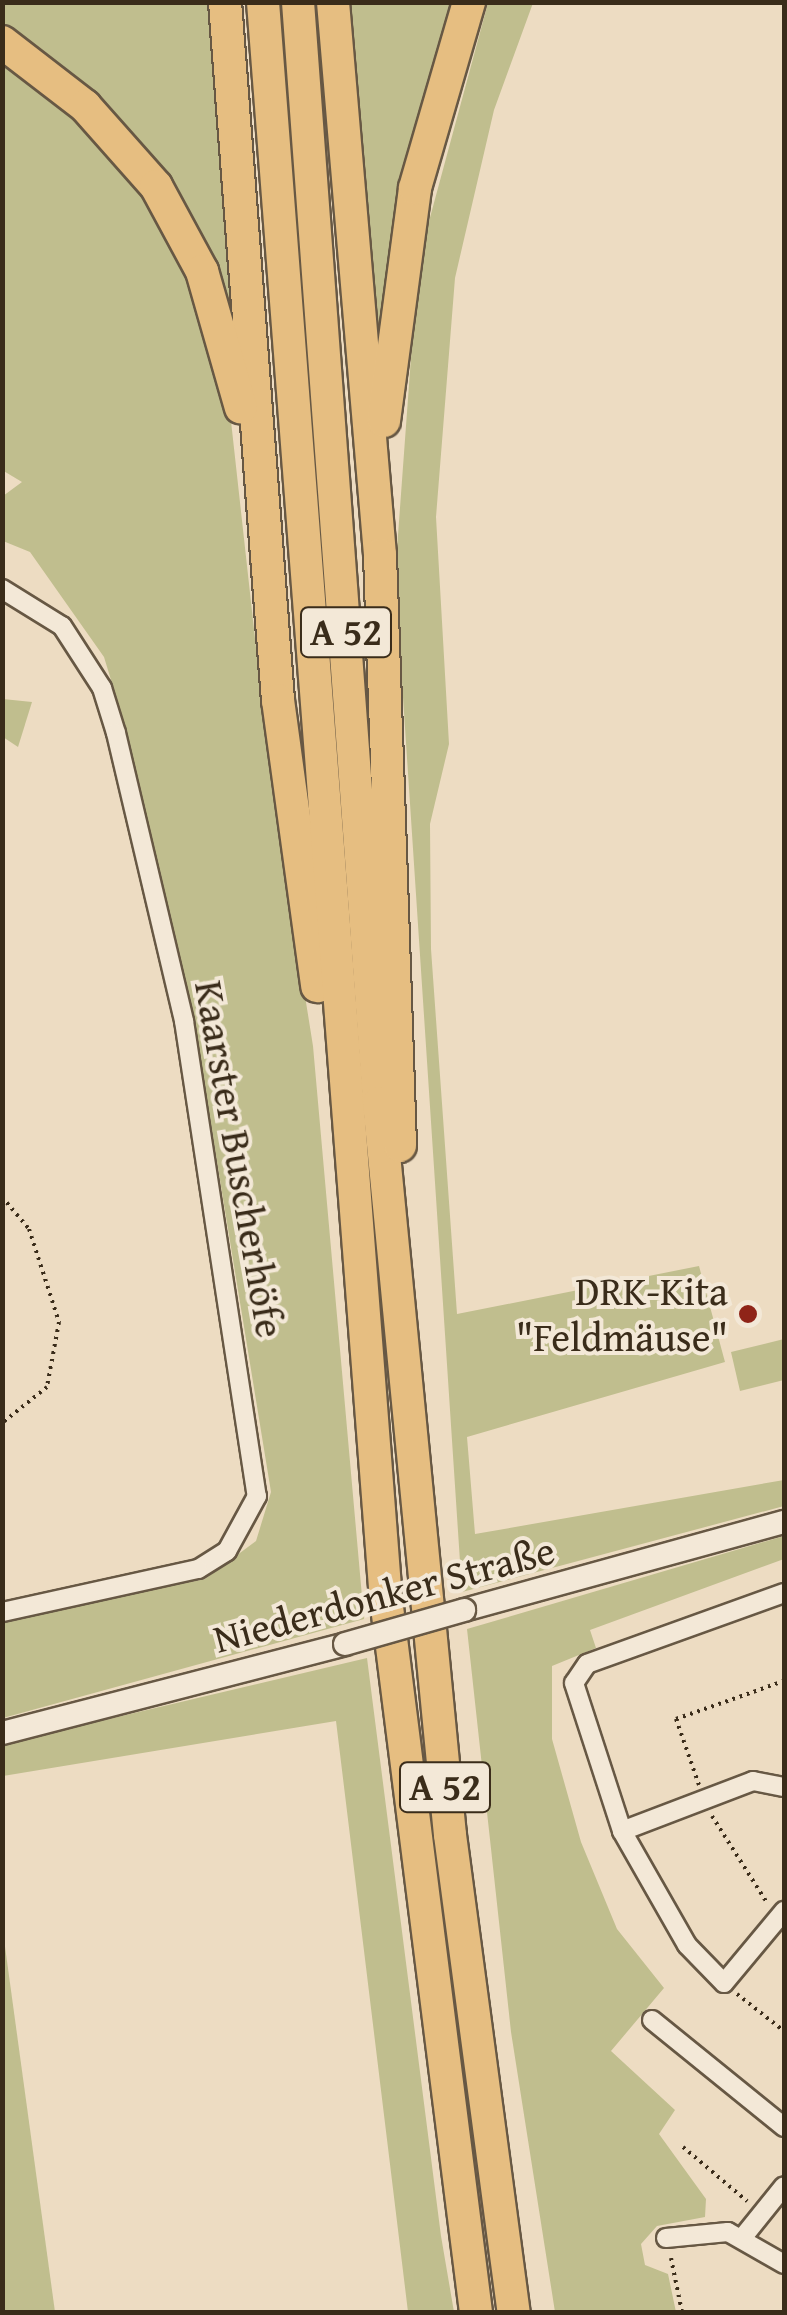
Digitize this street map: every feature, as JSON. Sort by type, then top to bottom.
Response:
[{"type":"highway","points":[[225,2],[286,785],[346,1122]]},
{"type":"highway","name":"A 52","points":[[263,2],[346,1122],[411,1841],[476,2312]]},
{"type":"highway","name":"A 52","points":[[298,2],[397,1260],[450,1835],[514,2312]]},
{"type":"highway","points":[[332,2],[380,555],[402,1097],[397,1260]]},
{"type":"highway","points":[[380,555],[399,270],[469,2]]},
{"type":"highway","points":[[2,42],[124,145],[182,229],[232,368],[266,536]]},
{"type":"street","name":"Kaarster Buscherhöfe","points":[[2,589],[62,626],[84,654],[116,732],[184,1022],[257,1496],[227,1552],[198,1569],[2,1612]]},
{"type":"street","name":"Niederdonker Straße","points":[[2,1733],[345,1644],[784,1522]]},
{"type":"street","points":[[784,1593],[578,1672],[574,1695],[622,1832],[666,1917],[724,1983],[784,1914]]},
{"type":"street","points":[[622,1832],[752,1782],[784,1787]]},
{"type":"street","points":[[652,2020],[784,2127]]},
{"type":"street","points":[[743,2238],[784,2186]]},
{"type":"street","points":[[666,2238],[710,2230],[743,2238],[784,2264]]},
{"type":"path","points":[[2,1197],[29,1229],[50,1282],[59,1358],[25,1412],[2,1423]]},
{"type":"path","points":[[724,1983],[784,2031]]},
{"type":"path","points":[[683,2148],[762,2214]]},
{"type":"path","points":[[666,2238],[682,2312]]},
{"type":"shaded area","points":[[2,3],[211,3],[236,317],[213,272],[3,32]]},
{"type":"shaded area","points":[[350,3],[461,3],[379,352]]},
{"type":"shaded area","points":[[488,3],[533,3],[494,110],[455,278],[436,517],[449,744],[430,824],[431,949],[457,1314],[699,1266],[725,1362],[467,1437],[475,1534],[784,1480],[784,1506],[462,1592],[395,576],[418,262]]},
{"type":"shaded area","points":[[2,59],[59,100],[145,195],[189,276],[230,412],[271,783],[313,1046],[364,1619],[3,1718],[3,1621],[205,1579],[256,1541],[271,1492],[194,1021],[118,703],[104,657],[30,552],[3,541],[3,496],[22,482],[2,470]]},
{"type":"shaded area","points":[[3,699],[32,702],[18,747],[3,737]]},
{"type":"shaded area","points":[[784,1339],[784,1380],[740,1391],[731,1352]]},
{"type":"shaded area","points":[[784,1536],[784,1559],[590,1630],[596,1648],[552,1666],[552,1739],[581,1842],[617,1929],[664,1988],[611,2051],[675,2110],[659,2134],[706,2199],[705,2217],[657,2226],[641,2244],[645,2265],[668,2274],[676,2312],[555,2312],[511,2032],[467,1629]]},
{"type":"shaded area","points":[[367,1658],[454,2312],[408,2312],[336,1721],[3,1776],[3,1744]]},
{"type":"shaded area","points":[[3,1932],[55,2312],[3,2312]]},
{"type":"place","name":"DRK-Kita \"Feldmäuse\"","points":[[748,1314]]}]
